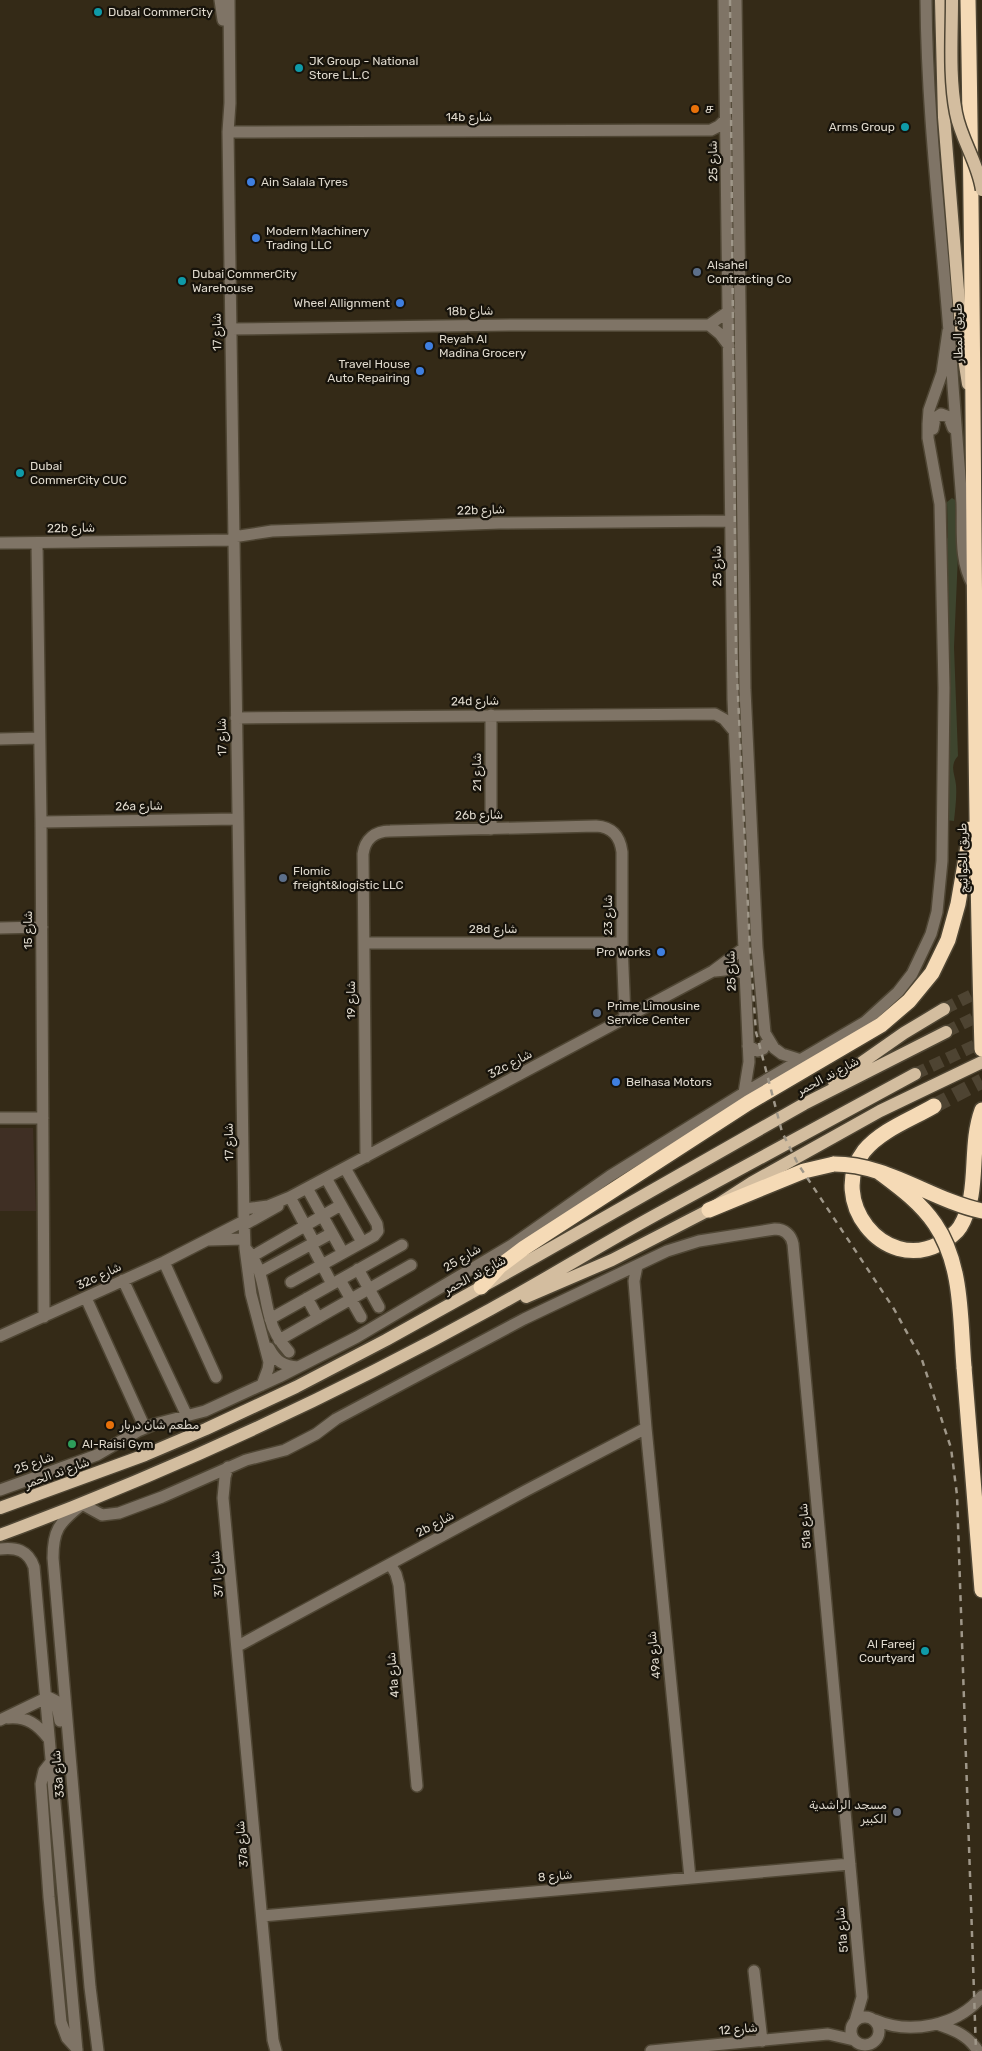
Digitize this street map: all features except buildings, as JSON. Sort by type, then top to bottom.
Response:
[{"type":"highway","name":"طريق المطار","points":[[968,0],[974,403],[975,666]]},
{"type":"highway","name":"طريق الخوانيج","points":[[975,666],[982,1049]]},
{"type":"highway","points":[[481,1287],[500,1266],[524,1248],[748,1103],[881,1025],[909,1001],[932,973],[948,940],[958,904],[969,836],[977,806]]},
{"type":"highway","points":[[934,1106],[875,1141],[865,1151],[855,1170],[853,1192],[861,1220],[876,1237],[895,1248],[922,1249],[948,1239],[958,1230],[965,1219],[972,1193],[974,1144],[982,1110]]},
{"type":"highway","points":[[709,1210],[804,1170],[834,1164],[857,1165],[960,1205],[982,1211]]},
{"type":"highway","points":[[879,1172],[912,1198],[924,1211],[935,1224],[951,1254],[956,1278],[982,1590]]},
{"type":"main road","points":[[941,0],[946,149],[963,352],[967,378],[974,403]]},
{"type":"main road","points":[[952,0],[954,103],[959,124],[977,169],[982,190]]},
{"type":"main road","points":[[804,1104],[866,1058],[944,1009]]},
{"type":"main road","name":"شارع ند الحمر","points":[[0,1508],[137,1458],[240,1414],[296,1387],[386,1340],[804,1104],[946,1032]]},
{"type":"main road","points":[[491,1309],[521,1299],[606,1263],[709,1210],[751,1183],[880,1111],[982,1062]]},
{"type":"main road","points":[[0,1535],[82,1505],[208,1451],[301,1408],[491,1309],[659,1213],[914,1074]]},
{"type":"street","name":"شارع 17","points":[[220,0],[223,27],[224,97],[228,132]]},
{"type":"street","name":"شارع 17","points":[[229,0],[230,329],[244,1218],[252,1294],[269,1362],[262,1385]]},
{"type":"street","name":"شارع 25","points":[[0,1490],[96,1455],[145,1428],[166,1420],[204,1411],[262,1385],[357,1337],[512,1245],[610,1176],[744,1094],[749,1062],[734,730],[724,0]]},
{"type":"street","name":"شارع 25","points":[[736,0],[745,707],[762,1025],[768,1040]]},
{"type":"street","points":[[926,0],[929,111],[957,436],[964,558],[968,576],[975,588]]},
{"type":"street","points":[[726,119],[719,126],[711,130],[726,143]]},
{"type":"street","name":"14b شارع","points":[[228,132],[711,130]]},
{"type":"street","points":[[728,311],[709,325],[720,334],[729,346]]},
{"type":"street","name":"18b شارع","points":[[230,329],[512,325],[709,325]]},
{"type":"street","points":[[744,1094],[866,1022],[898,992],[912,974],[931,934],[937,912],[944,822],[940,504],[931,458],[928,424],[929,410],[942,373],[948,330]]},
{"type":"street","points":[[931,458],[933,422],[938,416],[941,414],[948,417],[957,436]]},
{"type":"street","name":"22b شارع","points":[[0,543],[233,538],[272,531],[399,526],[730,521]]},
{"type":"street","name":"شارع 15","points":[[37,543],[42,927],[44,1316]]},
{"type":"street","points":[[734,699],[715,714],[724,719],[734,730]]},
{"type":"street","name":"24d شارع","points":[[236,718],[715,714]]},
{"type":"street","name":"شارع 21","points":[[490,715],[491,829]]},
{"type":"street","points":[[0,738],[39,738]]},
{"type":"street","name":"26a شارع","points":[[41,822],[238,818]]},
{"type":"street","name":"26b شارع","points":[[366,843],[372,836],[383,831],[596,826]]},
{"type":"street","name":"شارع 23","points":[[596,826],[610,829],[617,835],[621,843],[625,1018]]},
{"type":"street","name":"شارع 19","points":[[366,843],[364,854],[366,1157]]},
{"type":"street","points":[[0,928],[42,927]]},
{"type":"street","name":"28d شارع","points":[[364,943],[622,943]]},
{"type":"street","name":"32c شارع","points":[[0,1336],[209,1240],[244,1218],[288,1198],[366,1157],[713,971],[744,948]]},
{"type":"street","points":[[713,971],[727,969],[741,971],[744,974]]},
{"type":"street","points":[[748,1046],[758,1051],[763,1049],[768,1040],[782,1054],[801,1060]]},
{"type":"street","points":[[0,1118],[43,1118]]},
{"type":"street","points":[[292,1282],[376,1234],[378,1227],[345,1168]]},
{"type":"street","points":[[326,1178],[362,1242]]},
{"type":"street","points":[[307,1188],[342,1253],[369,1289],[379,1307]]},
{"type":"street","points":[[288,1198],[305,1226],[321,1265],[351,1299],[361,1317]]},
{"type":"street","name":"32c شارع","points":[[244,1218],[272,1211],[288,1198]]},
{"type":"street","points":[[289,1352],[279,1340],[270,1319],[260,1272],[247,1248],[305,1226],[341,1205]]},
{"type":"street","name":"51a شارع","points":[[82,1505],[97,1513],[114,1514],[162,1497],[228,1467],[255,1457],[285,1450],[302,1442],[336,1419],[524,1319],[667,1251],[694,1242],[775,1229],[785,1231],[789,1234],[793,1244],[862,1997],[854,2022]]},
{"type":"street","points":[[260,1272],[332,1233]]},
{"type":"street","name":"32c شارع","points":[[209,1240],[247,1248]]},
{"type":"street","points":[[270,1319],[402,1245]]},
{"type":"street","points":[[164,1262],[216,1377]]},
{"type":"street","points":[[279,1340],[411,1265]]},
{"type":"street","name":"49a شارع","points":[[637,1266],[634,1276],[646,1428],[690,1878]]},
{"type":"street","points":[[618,1275],[629,1283],[636,1297]]},
{"type":"street","points":[[303,1276],[318,1318]]},
{"type":"street","points":[[123,1280],[187,1416]]},
{"type":"street","points":[[86,1298],[145,1428]]},
{"type":"street","name":"شارع 17","points":[[264,1339],[278,1361],[288,1366],[298,1367]]},
{"type":"street","name":"2b شارع","points":[[238,1646],[646,1428]]},
{"type":"street","name":"شارع ا 37","points":[[228,1467],[223,1498],[238,1646]]},
{"type":"street","points":[[205,1478],[217,1486],[223,1498]]},
{"type":"street","name":"33a شارع","points":[[82,1505],[59,1525],[53,1542],[90,1987],[98,2051]]},
{"type":"street","name":"33a شارع","points":[[0,1549],[12,1548],[21,1551],[29,1557],[34,1567],[77,2050]]},
{"type":"street","name":"41a شارع","points":[[390,1564],[396,1574],[399,1585],[417,1786]]},
{"type":"street","name":"37a شارع","points":[[238,1646],[273,2047]]},
{"type":"street","points":[[2,1719],[46,1698],[54,1699],[58,1704],[67,1784],[74,1802]]},
{"type":"street","points":[[2,1719],[19,1718],[31,1722],[49,1740]]},
{"type":"street","name":"شارع 8","points":[[262,1916],[850,1864]]},
{"type":"street","points":[[754,1971],[762,2041]]},
{"type":"street","points":[[898,2027],[875,2044],[869,2045],[859,2045],[851,2034],[854,2022],[864,2016],[898,2027],[937,2024],[965,2012],[982,1996]]},
{"type":"street","name":"51a شارع","points":[[862,1997],[875,2020]]},
{"type":"street","points":[[875,2020],[880,2032],[875,2044]]},
{"type":"street","name":"شارع 12","points":[[651,2051],[715,2048],[828,2034],[854,2022]]},
{"type":"street","points":[[937,2024],[953,2029],[965,2036],[978,2051]]},
{"type":"street","name":"شارع 12","points":[[828,2034],[859,2045]]},
{"type":"shaded area","points":[[0,1128],[33,1128],[36,1211],[0,1211]]},
{"type":"green space","points":[[952,498],[957,501],[958,555],[954,647],[958,756],[953,767],[956,790],[954,821],[946,820],[944,540],[948,538],[947,502]]},
{"type":"tunnel","points":[[944,1009],[982,990]]},
{"type":"tunnel","points":[[946,1032],[982,1014]]},
{"type":"tunnel","points":[[915,1074],[982,1042]]},
{"type":"tunnel","points":[[934,1106],[982,1081]]},
{"type":"railway","points":[[730,0],[736,654],[750,950],[756,1032],[782,1132],[798,1164],[894,1309],[922,1360],[951,1448],[957,1495],[976,2051]]},
{"type":"place","name":"Dubai CommerCity","points":[[98,12]]},
{"type":"place","name":"JK Group - National Store L.L.C","points":[[299,68]]},
{"type":"place","name":"ச","points":[[695,109]]},
{"type":"place","name":"Arms Group","points":[[905,127]]},
{"type":"place","name":"Ain Salala Tyres","points":[[251,182]]},
{"type":"place","name":"Modern Machinery Trading LLC","points":[[256,238]]},
{"type":"place","name":"Alsahel Contracting Co","points":[[697,272]]},
{"type":"place","name":"Dubai CommerCity Warehouse","points":[[182,281]]},
{"type":"place","name":"Wheel Allignment","points":[[400,303]]},
{"type":"place","name":"Reyah Al Madina Grocery","points":[[429,346]]},
{"type":"place","name":"Travel House Auto Repairing","points":[[420,371]]},
{"type":"place","name":"Dubai CommerCity CUC","points":[[20,473]]},
{"type":"place","name":"Flomic freight&logistic LLC","points":[[283,878]]},
{"type":"place","name":"Pro Works","points":[[661,952]]},
{"type":"place","name":"Prime Limousine Service Center","points":[[597,1013]]},
{"type":"place","name":"Belhasa Motors","points":[[616,1082]]},
{"type":"place","name":"مطعم شان دربار","points":[[110,1425]]},
{"type":"place","name":"Al-Raisi Gym","points":[[72,1444]]},
{"type":"place","name":"Al Fareej Courtyard","points":[[925,1651]]},
{"type":"place","name":"مسجد الراشدية الكبير","points":[[897,1812]]}]
